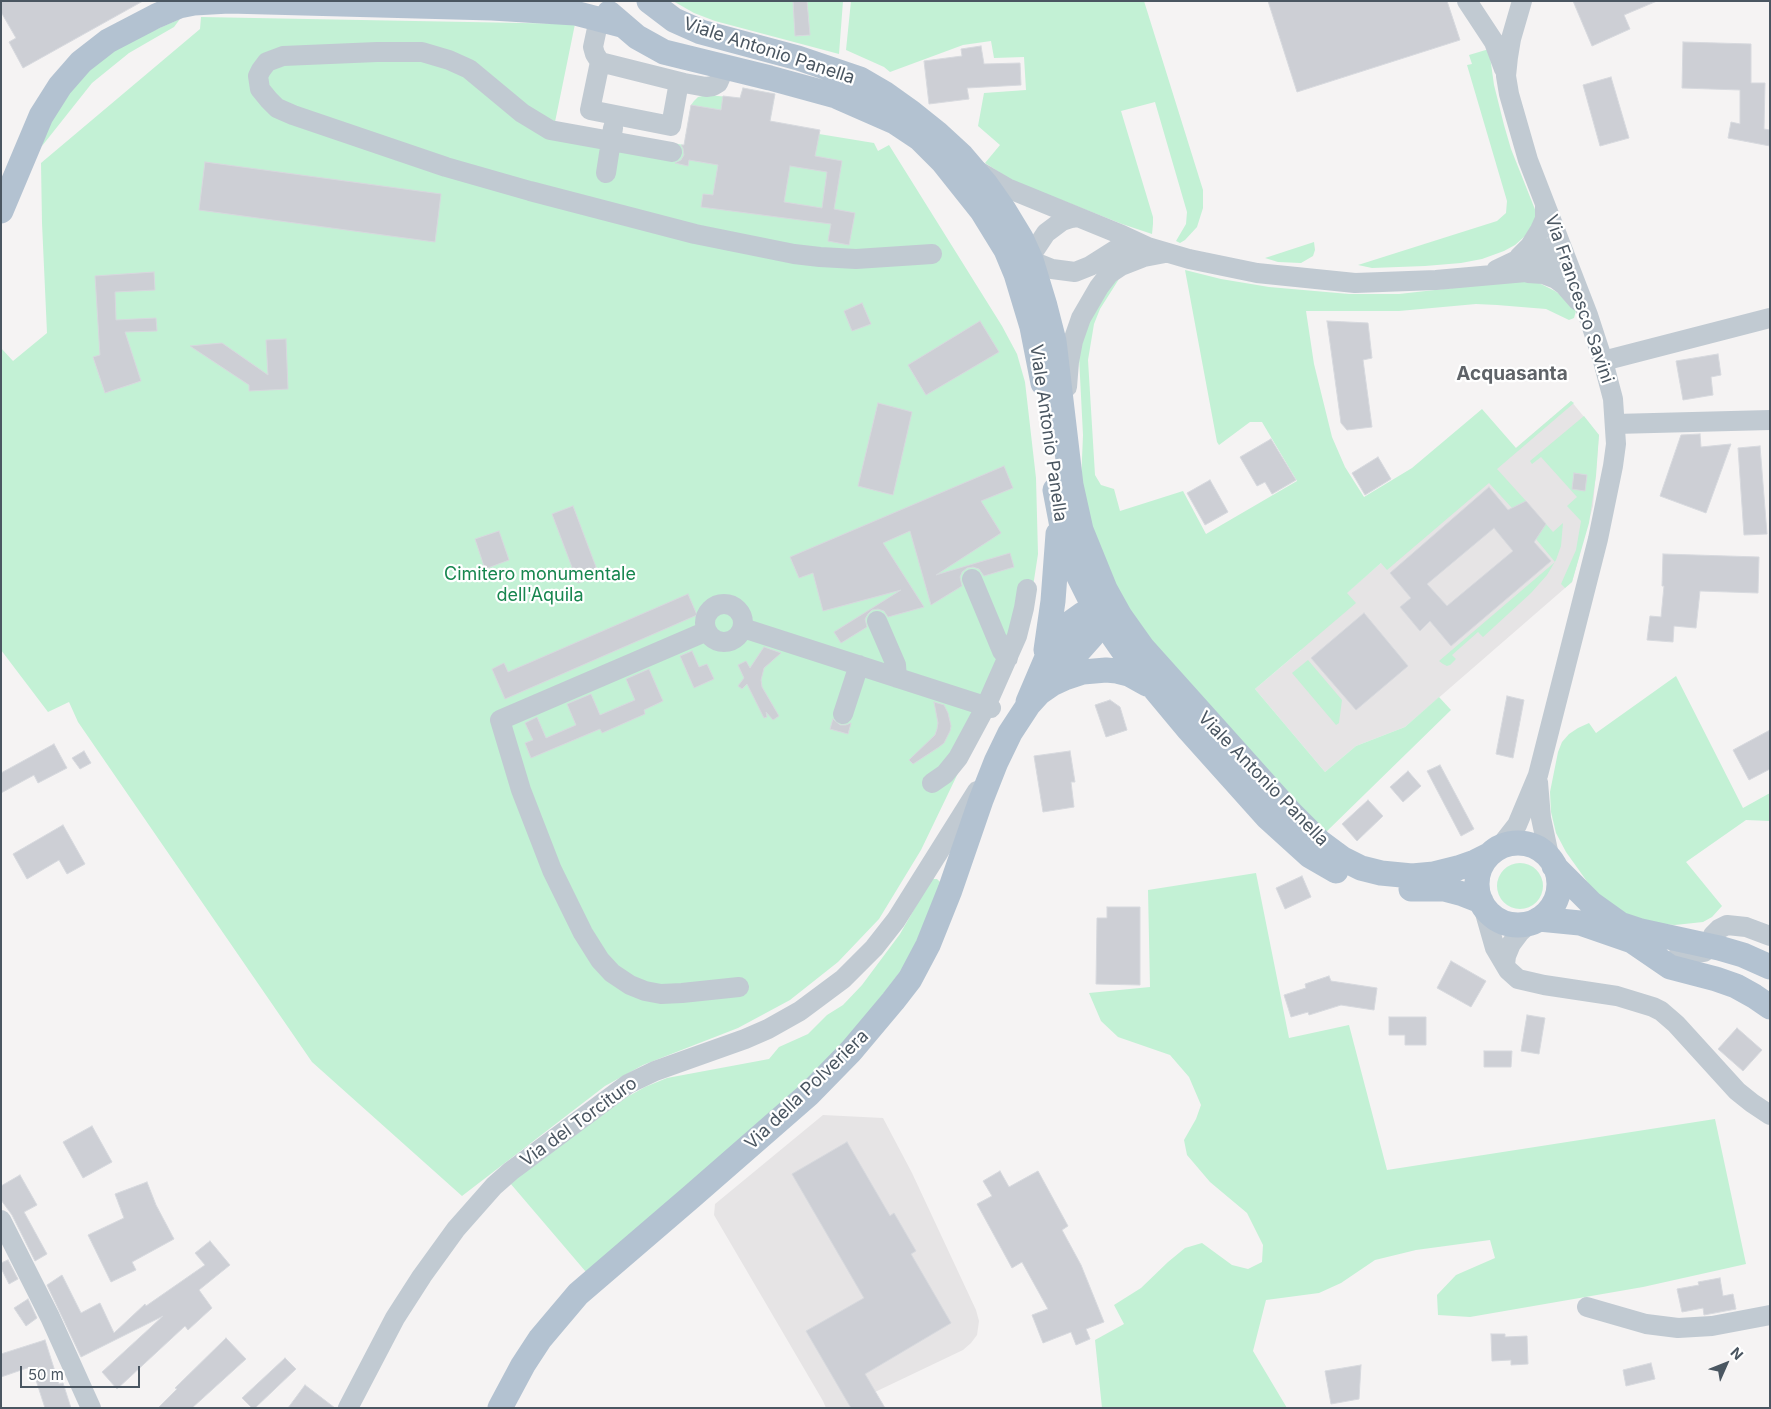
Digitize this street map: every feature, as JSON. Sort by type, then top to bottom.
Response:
[{"type":"main road","points":[[1,210],[41,116],[60,86],[81,62],[101,46],[123,32],[166,11],[194,3],[222,1],[601,12]]},
{"type":"main road","points":[[492,8],[534,1]]},
{"type":"main road","name":"Viale Antonio Panella","points":[[649,1],[674,20],[701,32],[798,58],[860,79],[884,93],[938,133],[962,156],[985,183],[1017,232],[1031,260],[1041,292],[1054,341],[1075,508],[1096,568],[1120,616],[1142,647],[1290,812],[1320,842],[1343,859],[1361,868],[1381,873],[1412,876],[1434,874],[1475,862],[1494,851]]},
{"type":"main road","name":"Viale Antonio Panella","points":[[601,12],[641,40],[658,49],[678,56],[838,97],[915,121],[938,133]]},
{"type":"main road","name":"Viale Antonio Panella","points":[[838,97],[895,122],[918,138],[944,162],[982,210],[1006,250],[1016,274],[1032,327],[1044,385],[1050,460],[1058,509],[1071,555],[1079,577],[1097,613],[1124,652],[1267,817],[1294,843],[1316,860],[1342,874],[1375,883],[1398,888],[1444,889],[1463,894],[1482,904]]},
{"type":"main road","name":"Via della Polveriera","points":[[1032,701],[1043,665],[1050,629],[1058,554],[1058,509]]},
{"type":"main road","name":"Via della Polveriera","points":[[500,1408],[523,1365],[540,1340],[578,1294],[809,1094],[874,1027],[910,979],[928,945],[996,762],[1010,733],[1032,701],[1091,637],[1095,627],[1099,592],[1096,568]]},
{"type":"main road","name":"Via della Polveriera","points":[[1043,665],[1056,640],[1069,624],[1085,613],[1097,613]]},
{"type":"main road","points":[[1097,613],[1119,627],[1142,647]]},
{"type":"main road","name":"Via della Polveriera","points":[[1032,701],[1052,684],[1071,675],[1094,670],[1129,674],[1147,683],[1157,692]]},
{"type":"main road","points":[[1770,967],[1743,955],[1709,945],[1647,933],[1620,924],[1592,904],[1538,849],[1527,844],[1515,843],[1494,851],[1483,862],[1478,877],[1478,892],[1482,904],[1496,918],[1507,923],[1519,924],[1535,920],[1580,923],[1632,941],[1738,970],[1770,987]]},
{"type":"main road","points":[[1535,920],[1548,911],[1557,895],[1558,877],[1552,863]]},
{"type":"main road","points":[[1632,941],[1670,967],[1736,986],[1770,1007]]},
{"type":"street","points":[[1467,1],[1494,42],[1506,76]]},
{"type":"street","name":"Via Francesco Savini","points":[[1494,851],[1516,825],[1538,775],[1598,539],[1614,459],[1615,424],[1613,398],[1603,361],[1588,315],[1528,160],[1512,107],[1506,76],[1511,39],[1522,1]]},
{"type":"street","points":[[601,12],[593,47],[600,62],[590,110],[671,126],[680,82]]},
{"type":"street","points":[[672,152],[558,132],[546,128],[522,113],[469,69],[449,60],[422,52],[283,56],[267,62],[260,70],[258,76],[260,89],[268,100],[278,108],[293,115],[446,167],[530,191],[695,234],[794,254],[856,259],[932,254]]},
{"type":"street","points":[[600,62],[706,87],[713,86],[720,81],[725,67]]},
{"type":"street","points":[[606,173],[616,115]]},
{"type":"street","points":[[962,156],[976,169],[996,182],[1157,250],[1189,260],[1257,273],[1339,282],[1382,283],[1436,280],[1478,276],[1514,268],[1539,269],[1554,263],[1564,253]]},
{"type":"street","points":[[1514,268],[1540,230],[1545,215],[1544,201]]},
{"type":"street","points":[[982,210],[1001,233],[1031,260],[1052,269],[1075,272],[1090,266],[1120,247],[1132,245],[1157,250]]},
{"type":"street","points":[[1032,327],[1028,280],[1031,260],[1036,247],[1046,233],[1065,219],[1078,217]]},
{"type":"street","points":[[1065,434],[1068,362],[1077,330],[1094,294],[1109,274],[1121,266],[1157,250]]},
{"type":"street","points":[[1514,268],[1556,279],[1572,293],[1588,315]]},
{"type":"street","points":[[1603,361],[1770,318]]},
{"type":"street","points":[[1615,424],[1770,420]]},
{"type":"street","points":[[972,579],[1002,651],[1008,658]]},
{"type":"street","points":[[932,783],[945,774],[958,758],[989,707],[1021,623],[1027,589]]},
{"type":"street","points":[[721,604],[731,605],[738,610],[743,618],[743,628],[736,638],[728,642],[715,640],[707,631],[705,622],[707,615],[713,608],[721,604]]},
{"type":"street","points":[[877,621],[895,661],[898,672],[897,678]]},
{"type":"street","points":[[743,628],[989,707]]},
{"type":"street","points":[[707,631],[500,720],[521,790],[552,870],[583,933],[600,960],[612,973],[630,985],[645,991],[661,994],[682,994],[739,987]]},
{"type":"street","points":[[844,714],[859,665]]},
{"type":"street","name":"Via del Torcituro","points":[[348,1408],[395,1318],[422,1276],[456,1229],[494,1186],[511,1171],[628,1084],[655,1071],[752,1036],[784,1021],[818,999],[843,979],[874,948],[896,920],[927,874],[996,762]]},
{"type":"street","name":"Via Francesco Savini","points":[[1538,775],[1541,818],[1546,845],[1552,863]]},
{"type":"street","name":"Via del Torcituro","points":[[927,874],[953,856],[966,843],[962,837],[955,836],[940,851]]},
{"type":"street","points":[[927,874],[936,869],[944,872],[949,879],[950,890]]},
{"type":"street","points":[[1482,904],[1493,942],[1505,965],[1514,976],[1524,982],[1643,1002],[1657,1009],[1676,1024],[1737,1091],[1770,1115]]},
{"type":"street","points":[[1505,965],[1506,956],[1511,944],[1520,932],[1535,920]]},
{"type":"street","points":[[1679,953],[1706,951],[1717,931],[1730,925],[1746,927],[1770,936]]},
{"type":"street","points":[[1,1220],[50,1317],[91,1408]]},
{"type":"street","points":[[1587,1307],[1646,1324],[1669,1327],[1712,1326],[1770,1316]]},
{"type":"shaded area","points":[[1571,401],[1599,435],[1593,506],[1572,582],[1405,727],[1356,746],[1325,772],[1255,689],[1301,650],[1292,639]]},
{"type":"shaded area","points":[[823,1115],[883,1118],[912,1173],[976,1310],[979,1321],[977,1335],[963,1350],[875,1392],[848,1408],[826,1408],[714,1215],[715,1204]]},
{"type":"green space","points":[[673,1],[793,1],[796,36],[809,35],[807,1],[843,1],[839,54],[715,21],[694,13]]},
{"type":"green space","points":[[851,1],[1144,1],[1203,190],[1203,208],[1197,227],[1185,240],[1180,243],[1176,241],[1186,224],[1187,212],[1155,102],[1121,111],[1153,217],[1152,234],[1013,181],[985,163],[1000,145],[978,126],[984,93],[1026,90],[1024,57],[994,58],[991,41],[963,45],[890,72],[884,67],[846,50]]},
{"type":"green space","name":"Cimitero monumentale dell'Aquila","points":[[201,17],[575,24],[555,122],[684,145],[691,105],[698,97],[707,95],[740,98],[743,88],[775,94],[770,121],[819,134],[874,143],[878,151],[889,145],[1002,326],[1017,354],[1025,382],[1036,478],[1038,554],[1026,632],[921,850],[879,919],[838,962],[790,1000],[738,1028],[643,1065],[605,1086],[462,1196],[312,1062],[78,722],[69,702],[48,712],[1,650],[1,348],[13,361],[47,333],[41,163],[200,29]]},
{"type":"green space","points":[[180,19],[174,27],[129,53],[92,83],[42,146],[46,128],[71,87],[114,48]]},
{"type":"green space","points":[[1489,49],[1494,85],[1511,149],[1538,217],[1525,236],[1515,245],[1482,259],[1425,266],[1372,268],[1358,265],[1497,221],[1506,213],[1507,201],[1467,65],[1472,64],[1469,55]]},
{"type":"green space","points":[[1314,242],[1315,250],[1313,256],[1301,263],[1278,262],[1265,258]]},
{"type":"green space","points":[[1185,270],[1221,279],[1269,287],[1349,294],[1399,294],[1515,281],[1537,282],[1566,299],[1576,311],[1574,318],[1569,320],[1546,309],[1476,304],[1399,311],[1306,311],[1314,364],[1332,437],[1345,467],[1364,497],[1412,468],[1482,409],[1516,448],[1571,401],[1574,403],[1497,469],[1526,501],[1512,508],[1489,483],[1387,570],[1381,563],[1347,593],[1356,603],[1255,689],[1325,772],[1356,746],[1405,727],[1439,697],[1451,710],[1324,834],[1146,639],[1101,561],[1081,483],[1083,435],[1079,357],[1084,333],[1098,304],[1114,282],[1119,279],[1100,309],[1094,324],[1088,360],[1095,475],[1101,485],[1114,489],[1120,511],[1183,491],[1206,534],[1297,481],[1262,422],[1250,422],[1219,445],[1217,442]]},
{"type":"green space","points":[[1584,416],[1599,435],[1596,476],[1589,523],[1572,582],[1565,588],[1561,584],[1576,550],[1581,521],[1567,506],[1577,497],[1541,457],[1532,464],[1530,461]],"holes":[[[1574,473],[1587,475],[1585,490]]]},
{"type":"green space","points":[[1563,523],[1561,546],[1555,562],[1536,539],[1546,524],[1553,532]]},
{"type":"green space","points":[[1555,562],[1547,575],[1531,593],[1483,637],[1478,632],[1452,655],[1456,659],[1450,665],[1447,666],[1439,661]]},
{"type":"green space","points":[[1308,660],[1342,700],[1339,723],[1336,725],[1292,673]]},
{"type":"green space","points":[[1676,676],[1743,808],[1770,793],[1770,821],[1746,820],[1686,862],[1722,906],[1712,917],[1703,922],[1675,925],[1660,924],[1621,914],[1591,887],[1566,852],[1556,833],[1551,812],[1550,792],[1558,752],[1562,742],[1569,734],[1589,723],[1596,733]]},
{"type":"green space","points":[[1525,863],[1529,864],[1539,873],[1542,877],[1542,895],[1533,905],[1525,909],[1515,909],[1507,905],[1498,895],[1497,881],[1501,873],[1511,864]]},
{"type":"green space","points":[[1256,873],[1289,1038],[1349,1025],[1387,1170],[1715,1119],[1746,1264],[1643,1287],[1470,1317],[1438,1315],[1437,1295],[1456,1275],[1495,1258],[1490,1240],[1416,1250],[1375,1260],[1341,1283],[1319,1293],[1266,1300],[1253,1351],[1287,1408],[1102,1408],[1095,1340],[1124,1324],[1114,1305],[1141,1288],[1185,1248],[1202,1243],[1232,1265],[1248,1269],[1262,1262],[1263,1245],[1247,1213],[1210,1182],[1187,1155],[1184,1140],[1196,1119],[1201,1105],[1189,1077],[1170,1055],[1118,1037],[1101,1021],[1089,993],[1150,987],[1148,890]]},
{"type":"green space","points":[[933,879],[937,879],[941,883],[911,957],[851,1037],[784,1101],[586,1272],[510,1183],[627,1097],[645,1087],[667,1078],[769,1059],[779,1047],[808,1034],[827,1015],[843,1005],[862,985],[900,934]]},
{"type":"building","points":[[1,1],[143,1],[23,68],[9,42],[16,38],[1,12]]},
{"type":"building","points":[[793,1],[807,1],[810,35],[795,36]]},
{"type":"building","points":[[1268,1],[1447,1],[1460,40],[1297,92]]},
{"type":"building","points":[[1573,1],[1657,1],[1624,15],[1630,29],[1592,46]]},
{"type":"building","points":[[1683,42],[1751,44],[1751,83],[1765,83],[1764,129],[1770,130],[1770,146],[1728,138],[1731,122],[1740,124],[1740,90],[1682,88]]},
{"type":"building","points":[[981,46],[984,64],[1020,63],[1021,85],[967,88],[969,99],[929,104],[924,61],[962,56],[961,49]]},
{"type":"building","points":[[1611,77],[1629,138],[1600,146],[1583,85]]},
{"type":"building","points":[[743,88],[775,94],[770,121],[820,130],[815,156],[842,161],[834,209],[855,213],[849,245],[828,241],[831,224],[701,207],[703,194],[713,195],[718,165],[689,160],[688,166],[675,163],[681,160],[684,155],[681,145],[684,145],[691,105],[721,110],[723,96],[740,98]],"holes":[[[790,166],[827,172],[822,208],[784,202]]]},
{"type":"building","points":[[205,162],[441,194],[435,242],[199,210]]},
{"type":"building","points":[[154,272],[155,290],[115,292],[116,320],[156,318],[157,331],[125,332],[141,381],[105,393],[93,357],[100,355],[95,276]]},
{"type":"building","points":[[862,303],[871,324],[852,331],[844,311]]},
{"type":"building","points":[[980,321],[999,352],[926,395],[908,365]]},
{"type":"building","points":[[1327,321],[1368,323],[1372,358],[1363,360],[1372,427],[1347,430],[1341,423]]},
{"type":"building","points":[[286,339],[288,389],[249,391],[249,385],[190,346],[222,343],[268,375],[266,340]]},
{"type":"building","points":[[1718,354],[1721,375],[1711,377],[1713,395],[1683,400],[1676,361]]},
{"type":"building","points":[[878,403],[912,412],[893,495],[858,486]]},
{"type":"building","points":[[1700,434],[1701,447],[1731,444],[1706,513],[1660,496],[1681,435]]},
{"type":"building","points":[[1271,439],[1296,480],[1272,494],[1265,482],[1257,486],[1240,457]]},
{"type":"building","points":[[1760,446],[1767,534],[1744,535],[1738,448]]},
{"type":"building","points":[[1378,457],[1391,479],[1365,495],[1352,473]]},
{"type":"building","points":[[1004,466],[1013,488],[981,501],[1001,533],[936,575],[1010,553],[1014,567],[984,576],[979,569],[967,568],[960,577],[962,586],[931,605],[910,531],[883,543],[924,607],[888,617],[884,611],[872,610],[865,619],[867,627],[841,643],[834,632],[901,590],[823,611],[813,573],[799,578],[790,557]]},
{"type":"building","points":[[1574,473],[1587,475],[1585,491],[1572,489]]},
{"type":"building","points":[[1210,480],[1228,512],[1205,525],[1187,493]]},
{"type":"building","points":[[1489,487],[1508,510],[1526,501],[1546,524],[1534,542],[1551,561],[1451,646],[1430,621],[1420,631],[1400,607],[1411,598],[1390,573]],"holes":[[[1494,528],[1513,551],[1447,606],[1427,584]]]},
{"type":"building","points":[[573,506],[599,575],[578,583],[552,514]]},
{"type":"building","points":[[499,531],[509,560],[485,569],[475,539]]},
{"type":"building","points":[[1663,554],[1759,557],[1758,593],[1700,591],[1696,628],[1674,626],[1673,642],[1647,640],[1650,616],[1661,617],[1664,586],[1662,586]]},
{"type":"building","points":[[688,594],[697,615],[505,699],[492,669],[504,663],[508,672]]},
{"type":"building","points":[[1364,613],[1408,666],[1356,710],[1311,658]]},
{"type":"building","points":[[764,647],[781,653],[764,668],[761,680],[762,687],[779,716],[773,720],[766,712],[767,717],[764,718],[747,684],[742,689],[738,686],[744,678],[738,665],[746,661],[750,668]]},
{"type":"building","points":[[692,651],[699,667],[707,664],[714,679],[694,688],[680,656]]},
{"type":"building","points":[[649,669],[663,701],[644,710],[645,714],[602,733],[600,729],[531,758],[525,743],[533,740],[525,723],[537,717],[546,738],[576,725],[567,704],[591,694],[600,715],[635,700],[626,679]]},
{"type":"building","points":[[1507,696],[1524,700],[1513,758],[1496,754]]},
{"type":"building","points":[[1110,700],[1120,707],[1127,730],[1106,737],[1095,705]]},
{"type":"building","points":[[934,702],[944,705],[951,726],[950,731],[944,743],[913,764],[909,760],[935,735],[938,723]]},
{"type":"building","points":[[833,719],[840,725],[851,723],[848,734],[830,729]]},
{"type":"building","points":[[1770,730],[1770,769],[1749,780],[1733,750]]},
{"type":"building","points":[[54,744],[67,768],[38,783],[34,775],[1,793],[1,773]]},
{"type":"building","points":[[84,751],[91,763],[80,769],[72,758]]},
{"type":"building","points":[[1070,751],[1075,782],[1071,782],[1074,807],[1043,812],[1034,756]]},
{"type":"building","points":[[1440,765],[1474,829],[1461,836],[1427,771]]},
{"type":"building","points":[[1408,771],[1421,786],[1403,802],[1390,787]]},
{"type":"building","points":[[1368,800],[1383,816],[1357,841],[1342,824]]},
{"type":"building","points":[[63,825],[85,864],[67,874],[59,860],[27,879],[13,854]]},
{"type":"building","points":[[1302,876],[1311,897],[1285,909],[1276,888]]},
{"type":"building","points":[[1107,907],[1140,907],[1140,985],[1096,984],[1097,918],[1107,918]]},
{"type":"building","points":[[1451,961],[1486,981],[1471,1007],[1437,988]]},
{"type":"building","points":[[1329,976],[1331,981],[1377,988],[1374,1010],[1341,1005],[1309,1015],[1308,1012],[1291,1017],[1284,995],[1306,988],[1305,984]]},
{"type":"building","points":[[1527,1015],[1545,1018],[1539,1054],[1521,1051]]},
{"type":"building","points":[[1389,1017],[1426,1017],[1426,1045],[1405,1045],[1405,1035],[1389,1035]]},
{"type":"building","points":[[1737,1028],[1762,1050],[1743,1071],[1718,1049]]},
{"type":"building","points":[[1484,1051],[1512,1051],[1511,1067],[1484,1067]]},
{"type":"building","points":[[92,1126],[112,1162],[83,1178],[63,1142]]},
{"type":"building","points":[[847,1142],[890,1216],[894,1213],[916,1251],[911,1254],[951,1323],[865,1374],[885,1408],[851,1408],[806,1331],[864,1298],[792,1174]]},
{"type":"building","points":[[1000,1171],[1009,1187],[1038,1171],[1068,1226],[1062,1230],[1081,1265],[1104,1322],[1086,1329],[1090,1339],[1076,1345],[1071,1332],[1043,1343],[1032,1315],[1048,1309],[1022,1262],[1012,1268],[977,1204],[992,1196],[983,1181]]},
{"type":"building","points":[[20,1175],[37,1205],[24,1212],[47,1254],[35,1261],[12,1215],[1,1200],[1,1186]]},
{"type":"building","points":[[147,1182],[156,1205],[174,1239],[132,1262],[136,1270],[111,1282],[88,1235],[124,1218],[115,1194]]},
{"type":"building","points":[[210,1241],[230,1265],[199,1290],[212,1308],[188,1330],[185,1326],[117,1389],[102,1372],[163,1316],[81,1357],[47,1285],[62,1275],[81,1313],[100,1303],[114,1333],[145,1304],[146,1306],[205,1265],[195,1253]]},
{"type":"building","points":[[8,1260],[18,1279],[9,1284],[1,1268],[1,1263]]},
{"type":"building","points":[[1720,1278],[1723,1296],[1733,1294],[1736,1309],[1704,1315],[1703,1308],[1682,1312],[1677,1289],[1699,1285],[1698,1282]]},
{"type":"building","points":[[28,1299],[37,1318],[26,1326],[14,1308]]},
{"type":"building","points":[[1491,1334],[1505,1334],[1505,1337],[1527,1336],[1528,1364],[1511,1365],[1511,1360],[1492,1361]]},
{"type":"building","points":[[226,1338],[246,1359],[192,1408],[158,1408],[177,1389],[175,1388]]},
{"type":"building","points":[[45,1340],[59,1384],[63,1383],[71,1408],[45,1408],[30,1367],[1,1377],[1,1354]]},
{"type":"building","points":[[285,1358],[296,1369],[255,1408],[252,1408],[242,1398]]},
{"type":"building","points":[[1651,1363],[1655,1379],[1626,1386],[1623,1370]]},
{"type":"building","points":[[1361,1365],[1359,1399],[1331,1404],[1325,1371]]},
{"type":"building","points":[[305,1385],[335,1408],[288,1408]]},
{"type":"district","name":"Acquasanta","points":[[1512,374]]}]
